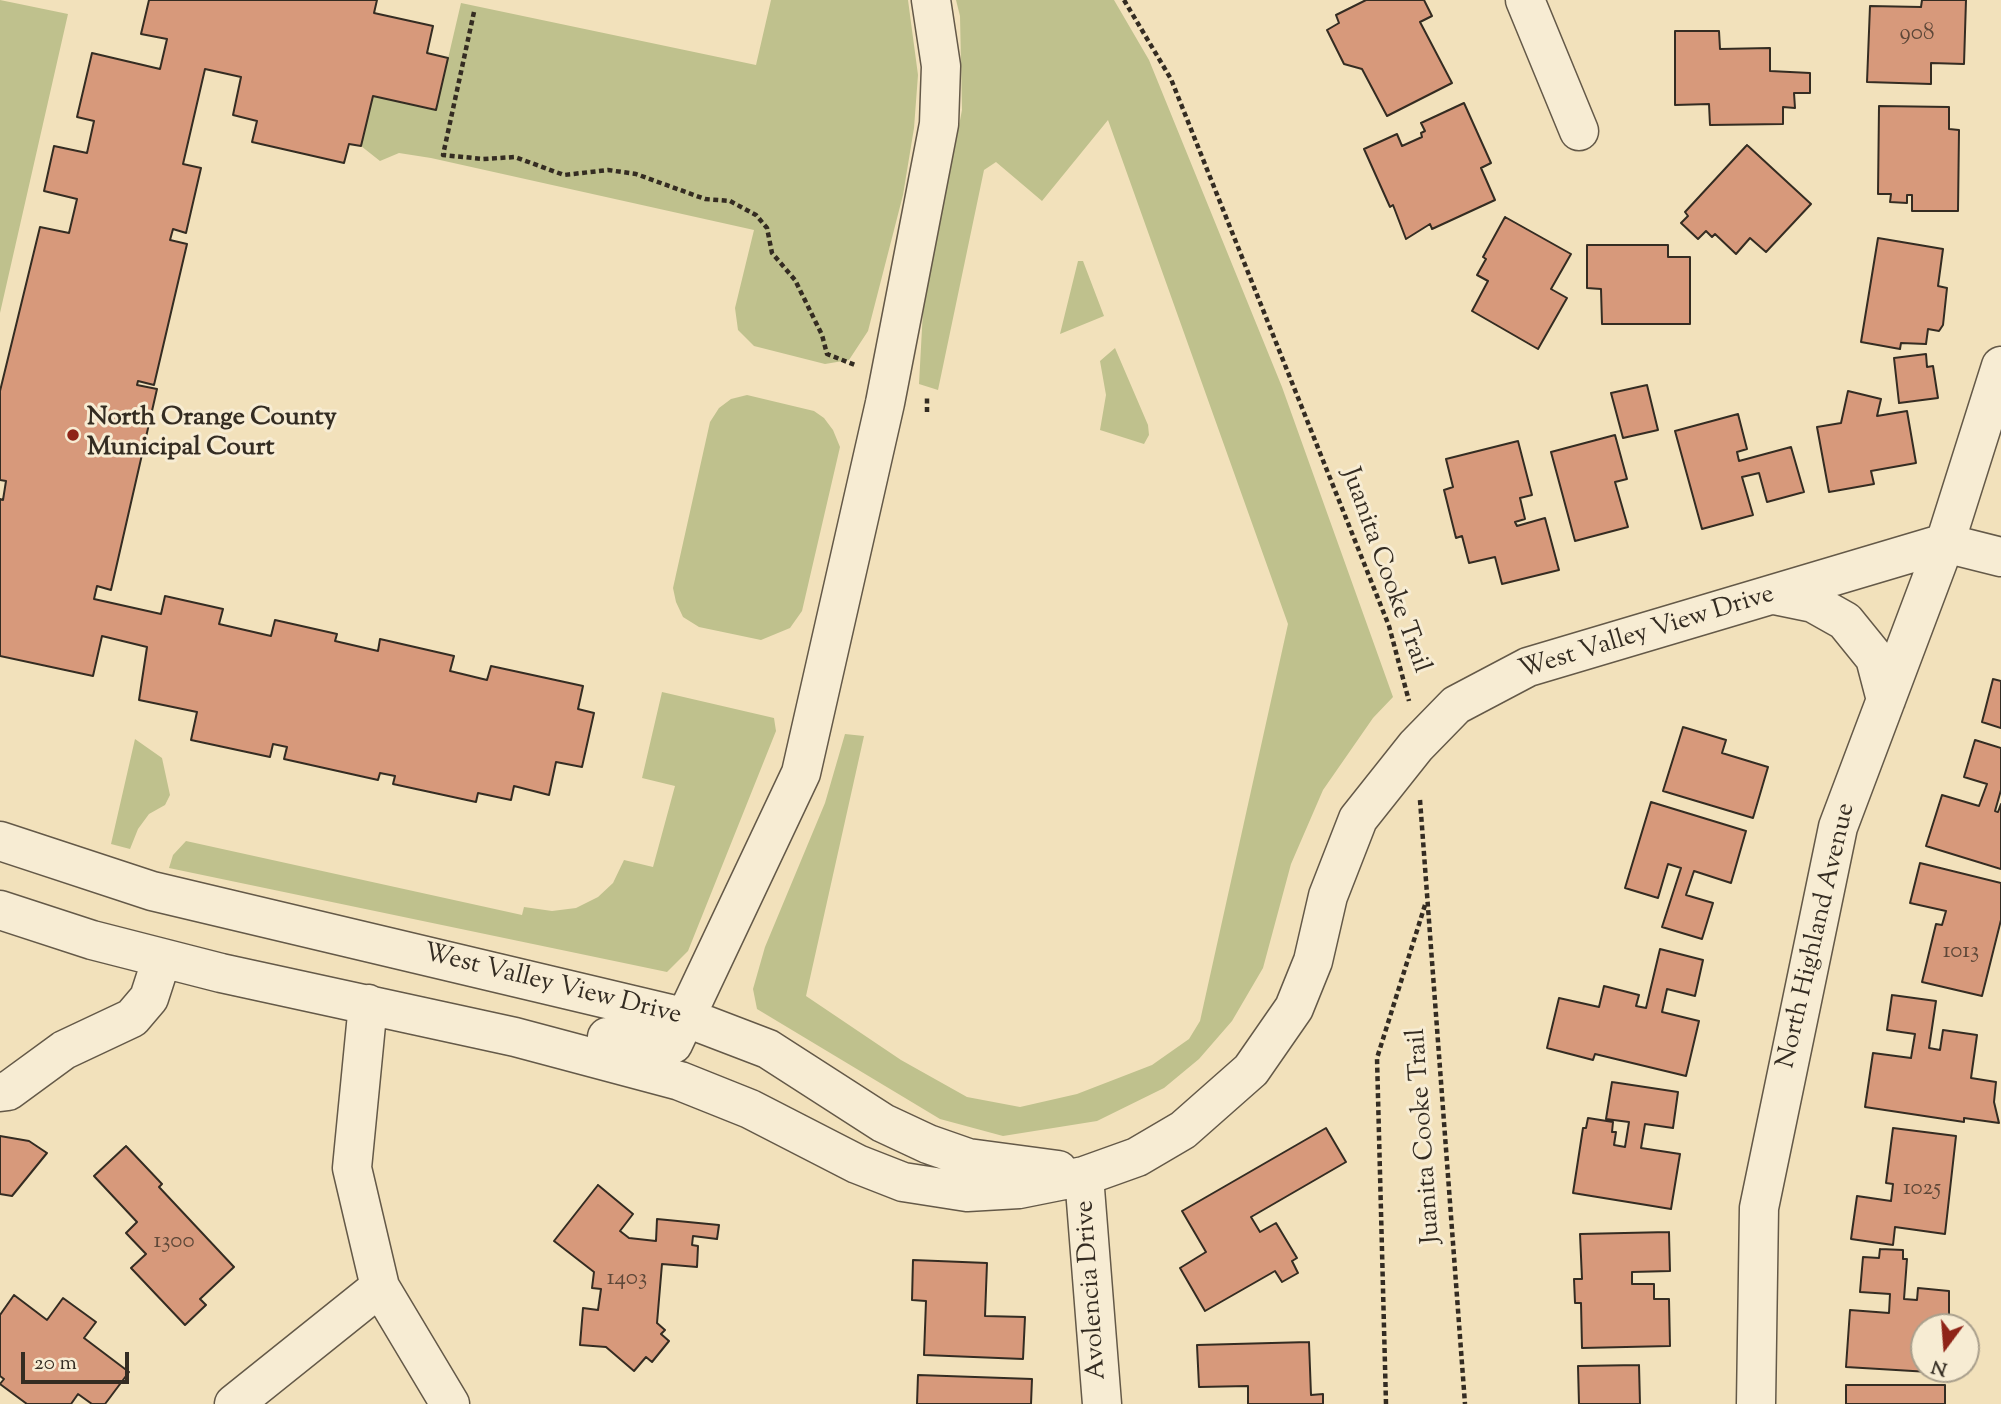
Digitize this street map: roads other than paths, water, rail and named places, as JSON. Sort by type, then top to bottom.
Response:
[{"type":"street","points":[[274,985],[346,983],[653,1047],[673,1044],[688,1018],[801,773],[890,378],[939,124],[941,66],[931,0]]},
{"type":"street","points":[[1525,0],[1579,131]]},
{"type":"street","name":"North Highland Avenue","points":[[1756,1404],[1759,1208],[1838,827],[1945,543],[2001,366]]},
{"type":"street","points":[[1945,543],[2001,557]]},
{"type":"street","name":"West Valley View Drive","points":[[0,910],[92,940],[162,958],[515,1037],[680,1081],[750,1109],[857,1164],[903,1182],[967,1192],[1019,1189],[1084,1176],[1137,1157],[1183,1130],[1251,1070],[1294,1008],[1313,961],[1328,896],[1358,819],[1416,746],[1455,705],[1528,667],[1945,543]]},
{"type":"street","points":[[1772,595],[1813,603],[1845,621],[1875,658],[1886,700]]},
{"type":"street","name":"West Valley View Drive","points":[[0,841],[152,891],[688,1018],[768,1049],[883,1123],[928,1144],[968,1158],[1040,1166],[1084,1176]]},
{"type":"street","points":[[0,1092],[8,1091],[64,1050],[132,1018],[149,998],[162,958]]},
{"type":"street","points":[[368,1004],[352,1168],[380,1287],[450,1404]]},
{"type":"street","name":"Avolencia Drive","points":[[1084,1176],[1102,1404]]},
{"type":"street","points":[[234,1404],[380,1287]]},
{"type":"place","name":"North Orange County Municipal Court","points":[[73,435]]}]
